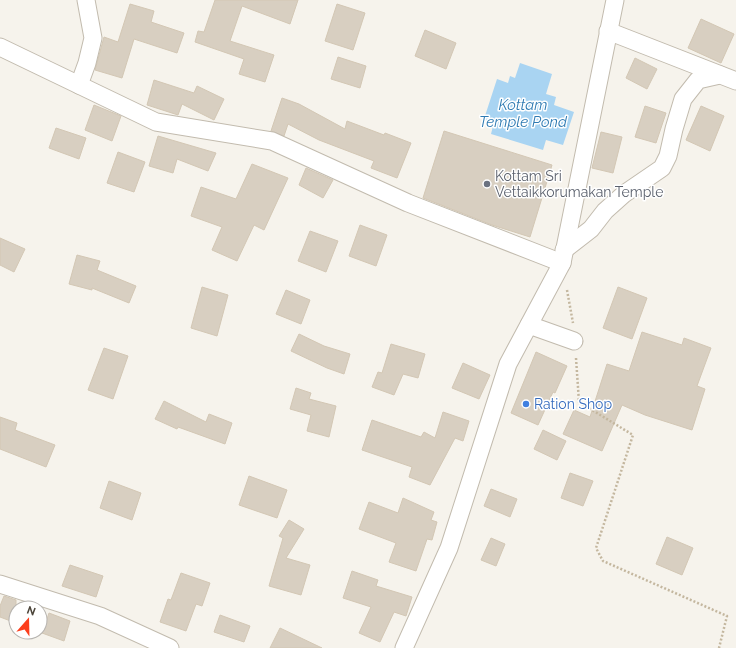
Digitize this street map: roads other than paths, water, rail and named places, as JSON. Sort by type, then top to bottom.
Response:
[{"type":"street","points":[[79,85],[87,63],[93,38],[86,0]]},
{"type":"street","points":[[404,648],[449,548],[508,364],[563,256],[614,0]]},
{"type":"street","points":[[608,31],[736,81]]},
{"type":"street","points":[[0,47],[156,122],[272,141],[408,203],[563,256]]},
{"type":"street","points":[[563,256],[591,229],[605,211],[624,194],[662,168],[668,156],[683,99],[698,80],[720,75]]},
{"type":"street","points":[[529,325],[574,341]]},
{"type":"street","points":[[0,584],[100,616],[170,648]]},
{"type":"water","name":"Kottam Temple Pond","points":[[520,63],[552,74],[546,94],[556,97],[554,105],[574,112],[563,145],[546,140],[543,150],[491,134],[494,122],[484,119],[497,79],[508,83],[510,76],[515,78]]},
{"type":"place","name":"Kottam Sri Vettaikkorumakan Temple","points":[[487,184]]},
{"type":"place","name":"Ration Shop","points":[[526,404]]}]
